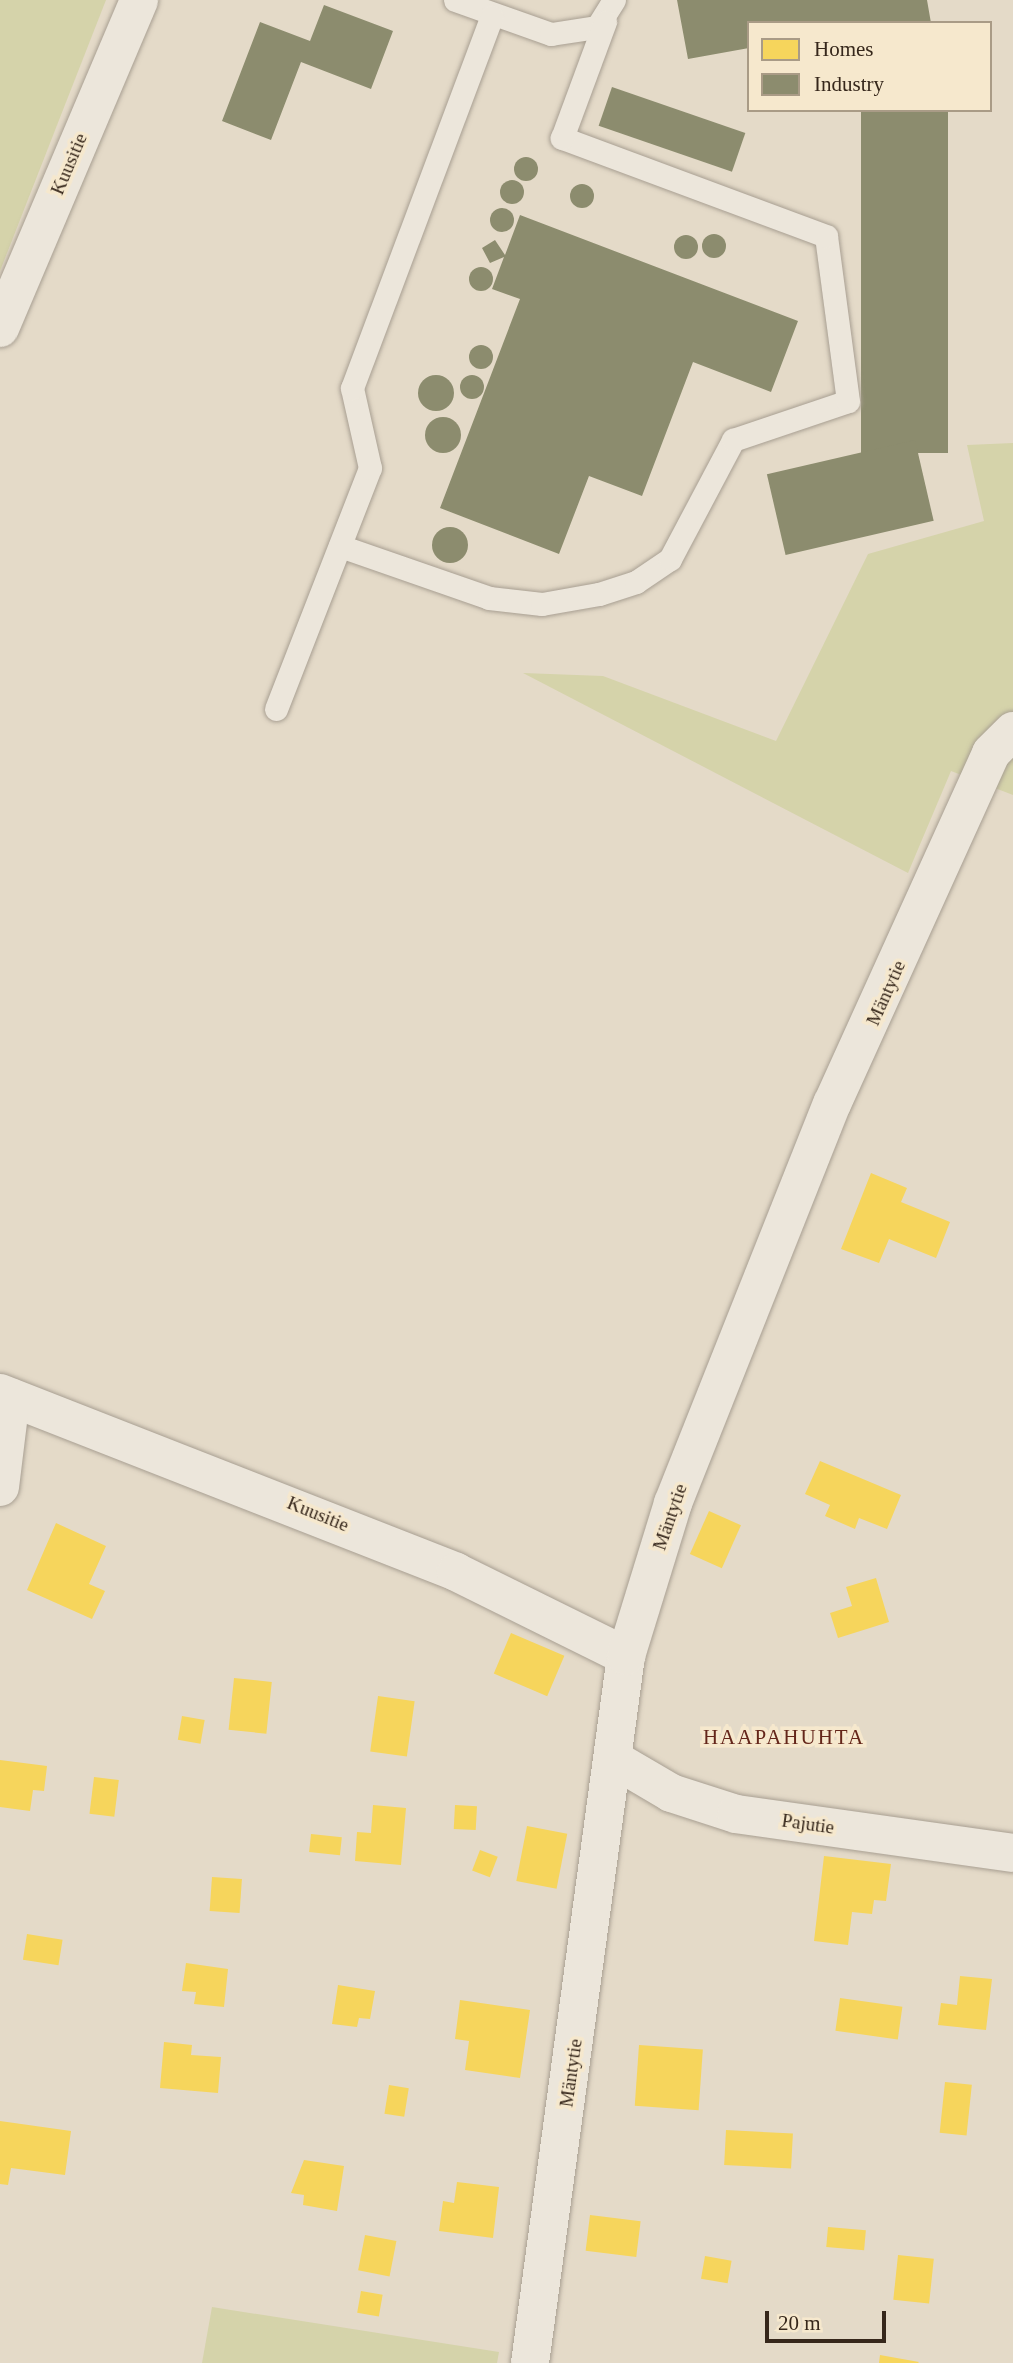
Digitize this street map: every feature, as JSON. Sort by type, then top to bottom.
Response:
[{"type":"street","name":"Kuusitie","points":[[0,328],[139,0]]},
{"type":"street","name":"Mäntytie","points":[[530,2363],[615,1760],[626,1656],[673,1503],[832,1104],[991,753],[1013,731]]},
{"type":"street","name":"Kuusitie","points":[[6,1396],[444,1566],[626,1656]]},
{"type":"street","points":[[0,1487],[6,1396]]},
{"type":"street","name":"Pajutie","points":[[615,1760],[671,1793],[736,1814],[1013,1853]]},
{"type":"lane","points":[[455,0],[492,16],[551,34],[604,22]]},
{"type":"lane","points":[[340,547],[489,598],[542,604],[599,594],[636,582],[670,559],[733,440],[848,401],[826,236],[562,138],[614,0]]},
{"type":"lane","points":[[276,709],[370,468],[352,388],[492,16]]},
{"type":"shaded area","points":[[0,0],[106,0],[0,271]]},
{"type":"shaded area","points":[[1013,443],[1013,795],[951,771],[908,873],[523,673],[603,676],[776,741],[868,554],[984,521],[967,445]]},
{"type":"shaded area","points":[[212,2307],[499,2352],[497,2363],[202,2363]]},
{"type":"building: Homes","points":[[871,1173],[907,1188],[901,1202],[950,1222],[936,1258],[889,1239],[879,1263],[841,1249]]},
{"type":"building: Homes","points":[[820,1461],[901,1495],[887,1529],[859,1518],[855,1529],[825,1516],[830,1505],[805,1494]]},
{"type":"building: Homes","points":[[709,1511],[741,1525],[722,1568],[690,1554]]},
{"type":"building: Homes","points":[[56,1523],[106,1546],[89,1584],[105,1591],[92,1619],[27,1590]]},
{"type":"building: Homes","points":[[876,1578],[889,1622],[838,1638],[830,1613],[852,1606],[846,1587]]},
{"type":"building: Homes","points":[[511,1633],[564,1656],[547,1696],[494,1674]]},
{"type":"building: Homes","points":[[234,1678],[272,1682],[266,1734],[229,1730]]},
{"type":"building: Homes","points":[[378,1696],[415,1701],[407,1757],[370,1751]]},
{"type":"building: Homes","points":[[182,1716],[205,1720],[200,1744],[178,1740]]},
{"type":"building: Homes","points":[[0,1760],[47,1766],[44,1791],[33,1790],[30,1811],[0,1807]]},
{"type":"building: Homes","points":[[94,1777],[119,1780],[114,1817],[89,1814]]},
{"type":"building: Homes","points":[[373,1805],[406,1808],[401,1865],[355,1861],[357,1832],[371,1833]]},
{"type":"building: Homes","points":[[455,1805],[477,1806],[476,1830],[454,1829]]},
{"type":"building: Homes","points":[[527,1826],[567,1834],[557,1889],[516,1881]]},
{"type":"building: Homes","points":[[311,1834],[342,1837],[340,1855],[309,1852]]},
{"type":"building: Homes","points":[[480,1850],[498,1857],[490,1877],[472,1871]]},
{"type":"building: Homes","points":[[824,1856],[891,1864],[886,1901],[874,1900],[872,1914],[852,1912],[848,1945],[814,1941]]},
{"type":"building: Homes","points":[[212,1877],[242,1879],[240,1913],[210,1911]]},
{"type":"building: Homes","points":[[27,1934],[63,1940],[58,1965],[23,1960]]},
{"type":"building: Homes","points":[[186,1963],[228,1969],[224,2007],[194,2004],[196,1992],[182,1991]]},
{"type":"building: Homes","points":[[960,1976],[992,1979],[986,2030],[938,2025],[941,2003],[957,2005]]},
{"type":"building: Homes","points":[[338,1985],[375,1991],[370,2019],[359,2018],[357,2027],[332,2024]]},
{"type":"building: Homes","points":[[840,1998],[902,2007],[898,2039],[835,2031]]},
{"type":"building: Homes","points":[[460,2000],[530,2010],[520,2078],[465,2070],[469,2041],[455,2039]]},
{"type":"building: Homes","points":[[164,2042],[192,2045],[191,2055],[221,2057],[218,2093],[160,2088]]},
{"type":"building: Homes","points":[[639,2045],[703,2049],[699,2110],[635,2106]]},
{"type":"building: Homes","points":[[945,2082],[972,2085],[967,2136],[940,2133]]},
{"type":"building: Homes","points":[[389,2085],[409,2088],[404,2117],[384,2114]]},
{"type":"building: Homes","points":[[0,2121],[71,2131],[65,2175],[11,2168],[8,2185],[0,2184]]},
{"type":"building: Homes","points":[[726,2130],[793,2134],[791,2168],[724,2165]]},
{"type":"building: Homes","points":[[304,2160],[344,2166],[337,2211],[303,2205],[304,2195],[291,2193]]},
{"type":"building: Homes","points":[[457,2182],[499,2187],[493,2238],[439,2231],[443,2201],[454,2203]]},
{"type":"building: Homes","points":[[590,2215],[641,2221],[636,2257],[586,2251]]},
{"type":"building: Homes","points":[[828,2227],[866,2230],[864,2250],[826,2247]]},
{"type":"building: Homes","points":[[365,2235],[396,2241],[390,2276],[358,2270]]},
{"type":"building: Homes","points":[[898,2255],[934,2259],[929,2304],[893,2300]]},
{"type":"building: Homes","points":[[705,2256],[732,2261],[728,2283],[701,2279]]},
{"type":"building: Homes","points":[[361,2291],[383,2295],[379,2316],[357,2313]]},
{"type":"building: Homes","points":[[880,2355],[919,2362],[879,2363]]},
{"type":"building: Industry","points":[[677,0],[927,0],[931,21],[747,21],[747,48],[688,59]]},
{"type":"building: Industry","points":[[324,5],[393,31],[371,89],[301,62],[271,140],[222,121],[260,22],[310,41]]},
{"type":"building: Industry","points":[[612,87],[745,133],[732,172],[599,126]]},
{"type":"building: Industry","points":[[861,112],[948,112],[948,453],[861,453]]},
{"type":"building: Industry","points":[[526,157],[537,164],[538,169],[531,180],[526,181],[515,174],[514,169],[521,158]]},
{"type":"building: Industry","points":[[512,180],[523,187],[524,192],[517,203],[512,204],[501,197],[500,192],[507,181]]},
{"type":"building: Industry","points":[[582,184],[593,191],[594,196],[587,207],[582,208],[571,201],[570,196],[577,185]]},
{"type":"building: Industry","points":[[502,208],[513,215],[514,220],[507,231],[502,232],[491,225],[490,220],[497,209]]},
{"type":"building: Industry","points":[[520,215],[798,321],[771,392],[693,362],[642,496],[589,476],[559,554],[440,508],[520,299],[492,289],[504,257],[490,263],[482,248],[495,240],[505,255]]},
{"type":"building: Industry","points":[[714,234],[725,241],[726,246],[719,257],[714,258],[703,251],[702,246],[709,235]]},
{"type":"building: Industry","points":[[686,235],[697,242],[698,247],[691,258],[686,259],[675,252],[674,247],[681,236]]},
{"type":"building: Industry","points":[[481,267],[492,274],[493,279],[486,290],[481,291],[470,284],[469,279],[476,268]]},
{"type":"building: Industry","points":[[481,345],[492,352],[493,357],[486,368],[481,369],[470,362],[469,357],[476,346]]},
{"type":"building: Industry","points":[[436,375],[449,380],[454,393],[449,406],[436,411],[423,406],[418,393],[423,380]]},
{"type":"building: Industry","points":[[472,375],[483,382],[484,387],[477,398],[472,399],[461,392],[460,387],[467,376]]},
{"type":"building: Industry","points":[[443,417],[456,422],[461,435],[456,448],[443,453],[430,448],[425,435],[430,422]]},
{"type":"building: Industry","points":[[915,440],[934,521],[786,555],[767,474]]},
{"type":"building: Industry","points":[[450,527],[463,532],[468,545],[463,558],[450,563],[437,558],[432,545],[437,532]]},
{"type":"district","name":"HAAPAHUHTA","points":[[784,1737]]}]
